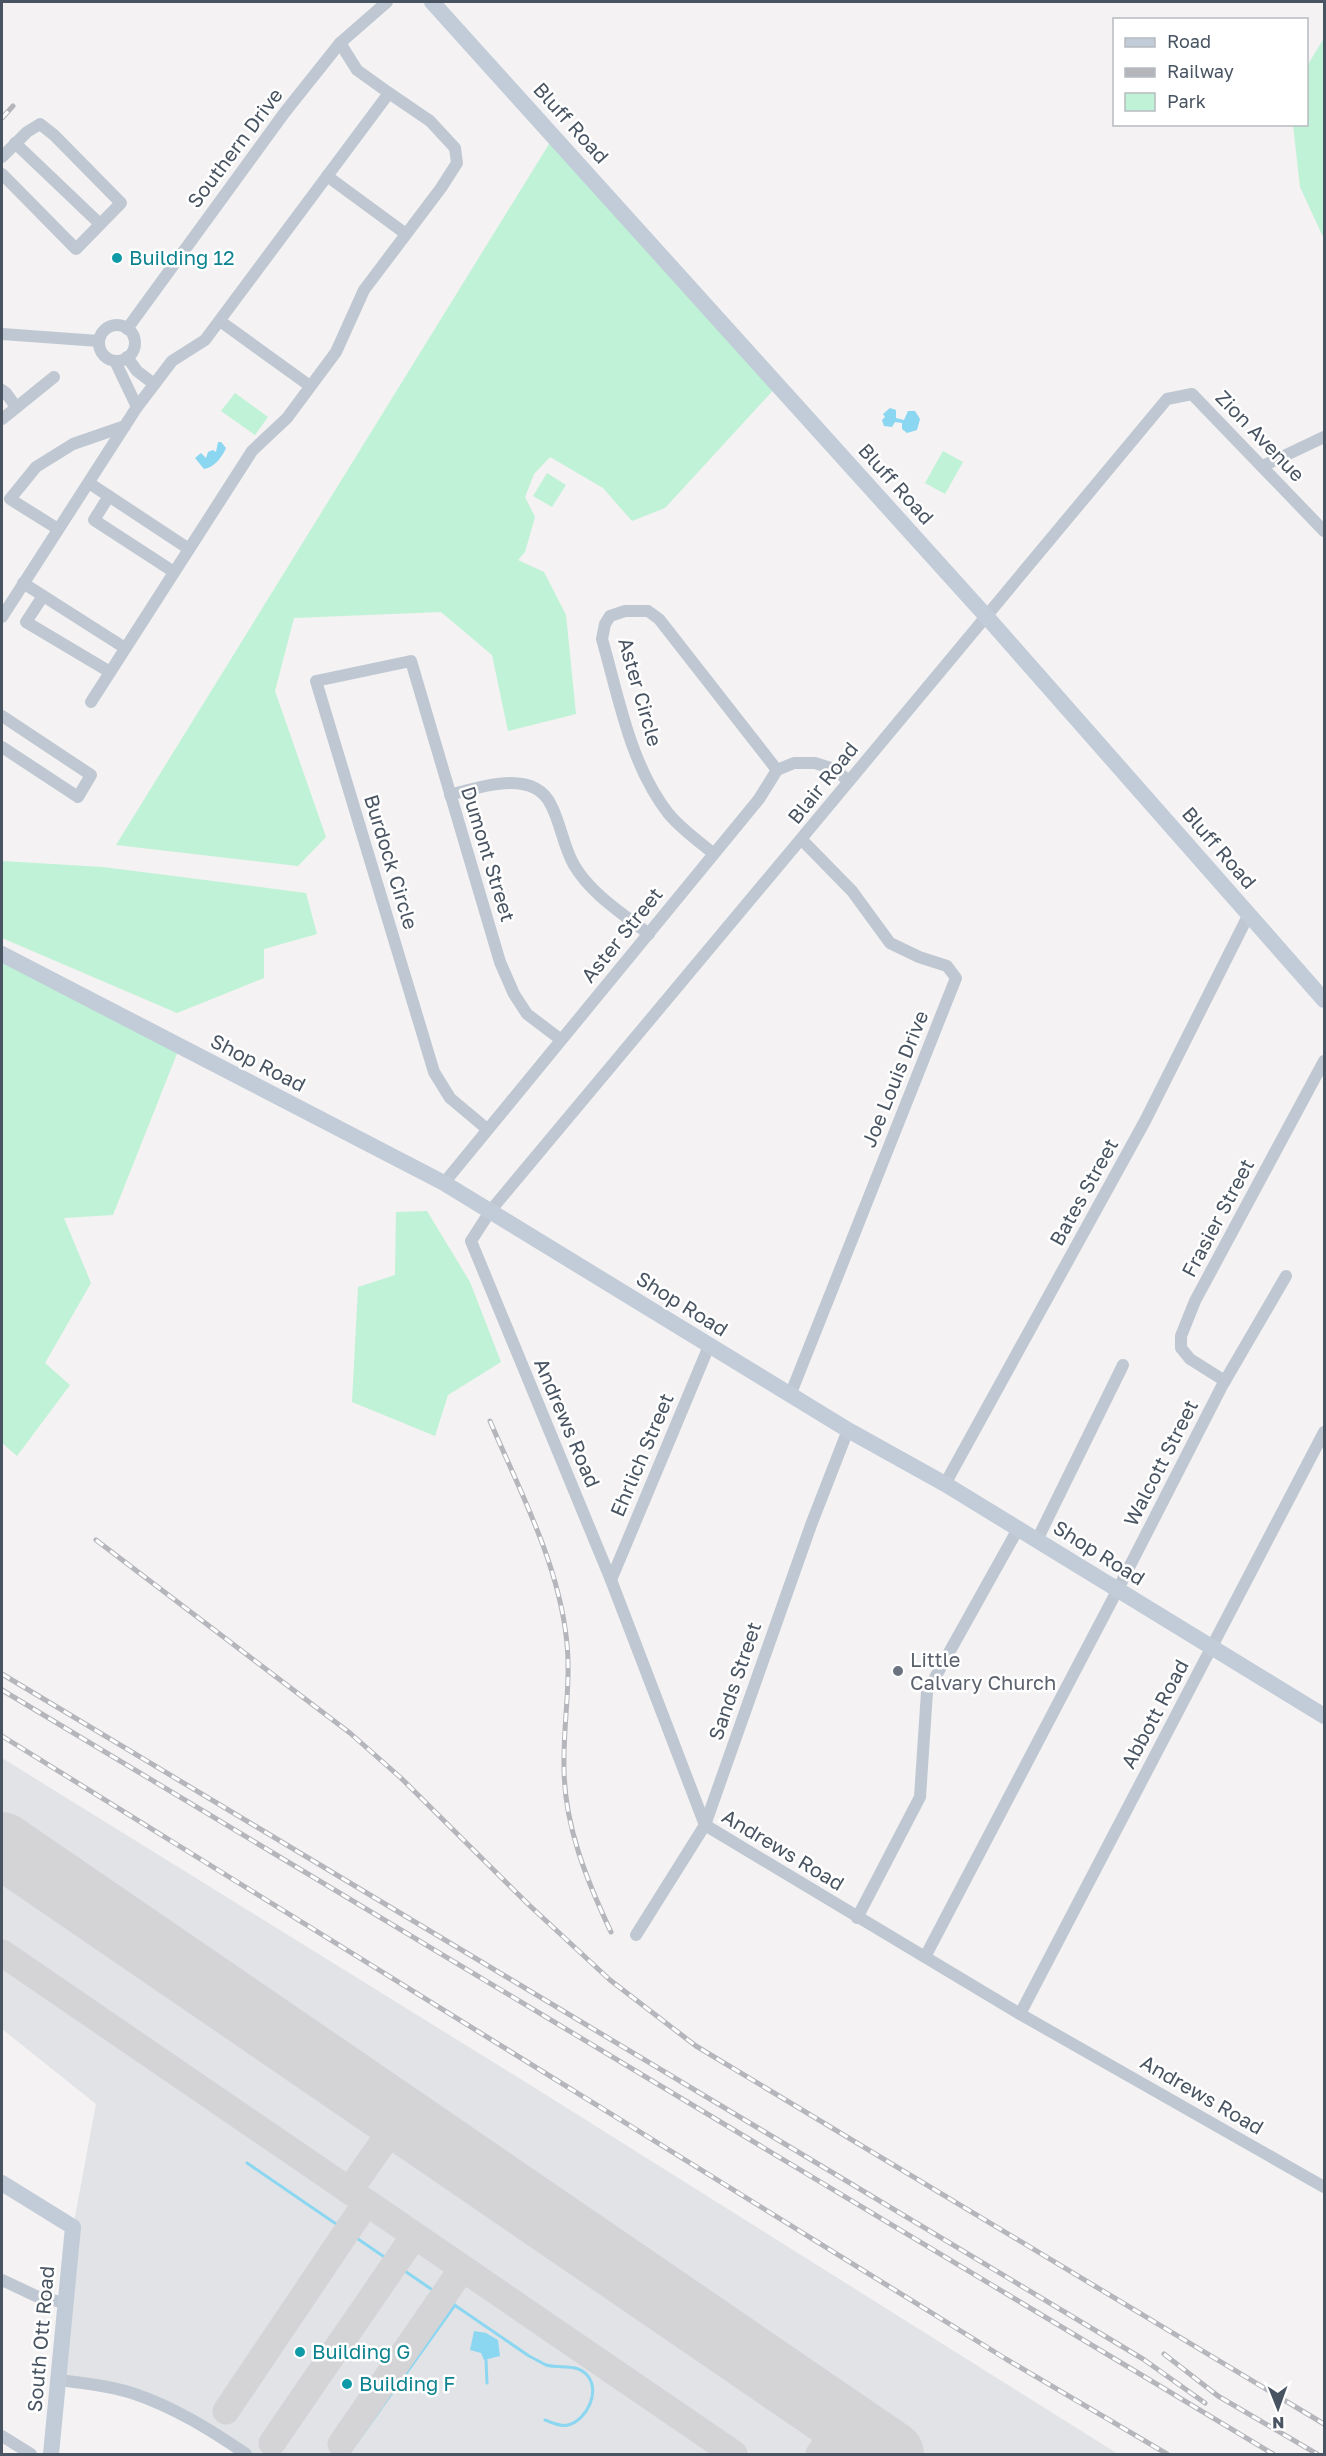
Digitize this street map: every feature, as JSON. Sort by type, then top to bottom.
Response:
[{"type":"street","name":"Southern Drive","points":[[127,329],[285,111],[340,43],[387,2]]},
{"type":"street","name":"Bluff Road","points":[[432,2],[986,616],[1324,1000]]},
{"type":"street","points":[[91,702],[252,451],[286,418],[336,352],[364,290],[457,163],[455,148],[430,121],[357,70],[340,43]]},
{"type":"street","points":[[2,617],[137,407],[172,361],[205,340],[389,93]]},
{"type":"street","points":[[2,157],[27,132],[40,124],[54,135],[121,203],[76,249],[2,174]]},
{"type":"street","points":[[15,143],[100,224]]},
{"type":"street","points":[[327,176],[406,234]]},
{"type":"street","points":[[220,321],[310,386]]},
{"type":"street","points":[[121,359],[134,350],[135,344],[127,329],[110,327],[105,330],[99,341],[101,352],[105,357],[121,359],[154,384]]},
{"type":"street","points":[[2,334],[99,341]]},
{"type":"street","points":[[121,359],[137,407]]},
{"type":"street","points":[[2,418],[54,377]]},
{"type":"street","points":[[2,390],[16,407]]},
{"type":"street","name":"Blair Road","points":[[491,1210],[802,840],[1167,399],[1192,394]]},
{"type":"street","name":"Zion Avenue","points":[[1192,394],[1324,531]]},
{"type":"street","points":[[58,529],[10,499],[36,467],[73,444],[125,426]]},
{"type":"street","points":[[1263,466],[1324,437]]},
{"type":"street","points":[[89,483],[189,549]]},
{"type":"street","points":[[109,496],[94,520],[174,572]]},
{"type":"street","points":[[23,584],[125,648]]},
{"type":"street","points":[[42,596],[26,622],[110,672]]},
{"type":"street","name":"Aster Circle","points":[[713,853],[670,816],[648,782],[631,743],[602,639],[604,624],[609,616],[625,611],[648,611],[659,619],[777,770]]},
{"type":"street","name":"Dumont Street","points":[[411,661],[500,962],[514,994],[527,1014],[560,1039]]},
{"type":"street","name":"Burdock Circle","points":[[411,661],[316,681],[434,1072],[450,1098],[487,1129]]},
{"type":"street","points":[[2,716],[91,775],[78,797],[2,747]]},
{"type":"street","points":[[777,770],[794,763],[815,763],[834,769],[849,781]]},
{"type":"street","name":"Aster Street","points":[[444,1183],[759,799],[777,770]]},
{"type":"street","points":[[450,795],[488,785],[511,783],[533,786],[551,803],[562,838],[575,866],[594,890],[649,934]]},
{"type":"street","name":"Joe Louis Drive","points":[[791,1393],[956,978],[947,966],[919,957],[890,943],[852,891],[802,840]]},
{"type":"street","name":"Bates Street","points":[[945,1484],[1145,1121],[1249,914]]},
{"type":"street","name":"Shop Road","points":[[2,954],[444,1183],[491,1210],[709,1346],[791,1393],[848,1430],[945,1484],[1324,1716]]},
{"type":"street","name":"Frasier Street","points":[[1225,1381],[1190,1359],[1181,1348],[1181,1336],[1195,1301],[1324,1061]]},
{"type":"street","name":"Andrews Road","points":[[491,1210],[471,1241],[611,1580],[705,1825],[1020,2014],[1324,2187]]},
{"type":"street","name":"Walcott Street","points":[[925,1957],[1119,1590],[1225,1381],[1286,1276]]},
{"type":"street","name":"Ehrlich Street","points":[[611,1580],[709,1346]]},
{"type":"street","points":[[1037,1540],[1123,1365]]},
{"type":"street","name":"Sands Street","points":[[636,1935],[705,1825],[811,1525],[848,1430]]},
{"type":"street","name":"Abbott Road","points":[[1020,2014],[1324,1432]]},
{"type":"street","points":[[857,1918],[920,1797],[927,1692],[1018,1529]]},
{"type":"street","name":"South Ott Road","points":[[2,2183],[73,2226],[51,2454]]},
{"type":"street","points":[[2,2280],[36,2296],[65,2303]]},
{"type":"street","points":[[59,2380],[112,2388],[151,2400],[193,2420],[246,2454]]},
{"type":"street","points":[[2,2436],[31,2454]]},
{"type":"shaded area","points":[[2,1758],[543,2093],[1118,2454],[246,2454],[169,2408],[59,2380],[73,2227],[96,2104],[2,2029]]},
{"type":"green space","points":[[1324,38],[1324,239],[1300,187],[1293,126],[1308,126],[1308,64]]},
{"type":"green space","points":[[554,136],[778,385],[665,508],[632,521],[603,488],[550,457],[534,474],[525,497],[535,517],[525,552],[518,560],[544,572],[566,615],[576,714],[508,731],[492,655],[441,612],[294,618],[275,691],[326,837],[298,866],[116,845]]},
{"type":"green space","points":[[235,393],[268,417],[255,435],[221,411]]},
{"type":"green space","points":[[943,451],[963,462],[945,494],[925,483]]},
{"type":"green space","points":[[547,473],[566,485],[552,507],[533,496]]},
{"type":"green space","points":[[2,861],[103,867],[306,893],[317,934],[264,949],[264,978],[177,1013],[2,938]]},
{"type":"green space","points":[[2,954],[180,1046],[113,1215],[64,1218],[91,1283],[45,1363],[70,1385],[17,1456],[2,1443]]},
{"type":"green space","points":[[427,1211],[470,1282],[501,1362],[448,1395],[435,1436],[352,1402],[358,1287],[395,1275],[396,1212]]},
{"type":"water","points":[[890,408],[896,410],[896,418],[904,420],[908,411],[915,411],[920,419],[917,430],[907,433],[902,429],[902,423],[895,422],[892,427],[884,426],[883,414]]},
{"type":"water","points":[[218,442],[226,448],[215,464],[204,469],[195,458],[201,453],[206,458],[208,452],[213,450],[216,452]]},
{"type":"water","points":[[474,2331],[486,2333],[498,2340],[500,2356],[484,2360],[481,2353],[470,2350]]},
{"type":"waterway","points":[[247,2163],[529,2356],[546,2365],[583,2371],[593,2389],[586,2411],[575,2422],[568,2425],[545,2420]]},
{"type":"waterway","points":[[348,2454],[455,2305]]},
{"type":"waterway","points":[[486,2360],[487,2383]]},
{"type":"taxiway","points":[[2,1953],[734,2454]]},
{"type":"taxiway","points":[[349,2191],[400,2118]]},
{"type":"taxiway","points":[[226,2411],[366,2203]]},
{"type":"taxiway","points":[[272,2443],[414,2236]]},
{"type":"taxiway","points":[[341,2444],[462,2269]]},
{"type":"taxiway","points":[[819,2454],[842,2421]]},
{"type":"runway","points":[[2,1845],[891,2454]]},
{"type":"railway","points":[[2,118],[13,106]]},
{"type":"railway","points":[[490,1421],[536,1526],[561,1607],[568,1652],[564,1767],[568,1810],[578,1852],[611,1932]]},
{"type":"railway","points":[[96,1540],[350,1733],[401,1778],[529,1905],[610,1980],[696,2046],[1324,2424]]},
{"type":"railway","points":[[2,1674],[1143,2359],[1205,2403]]},
{"type":"railway","points":[[2,1690],[1273,2454]]},
{"type":"railway","points":[[2,1736],[1006,2359],[1167,2454]]},
{"type":"railway","points":[[1164,2354],[1218,2396],[1317,2454]]},
{"type":"place","name":"Building 12","points":[[117,258]]},
{"type":"place","name":"Little Calvary Church","points":[[898,1671]]},
{"type":"place","name":"Building G","points":[[300,2352]]},
{"type":"place","name":"Building F","points":[[347,2384]]}]
